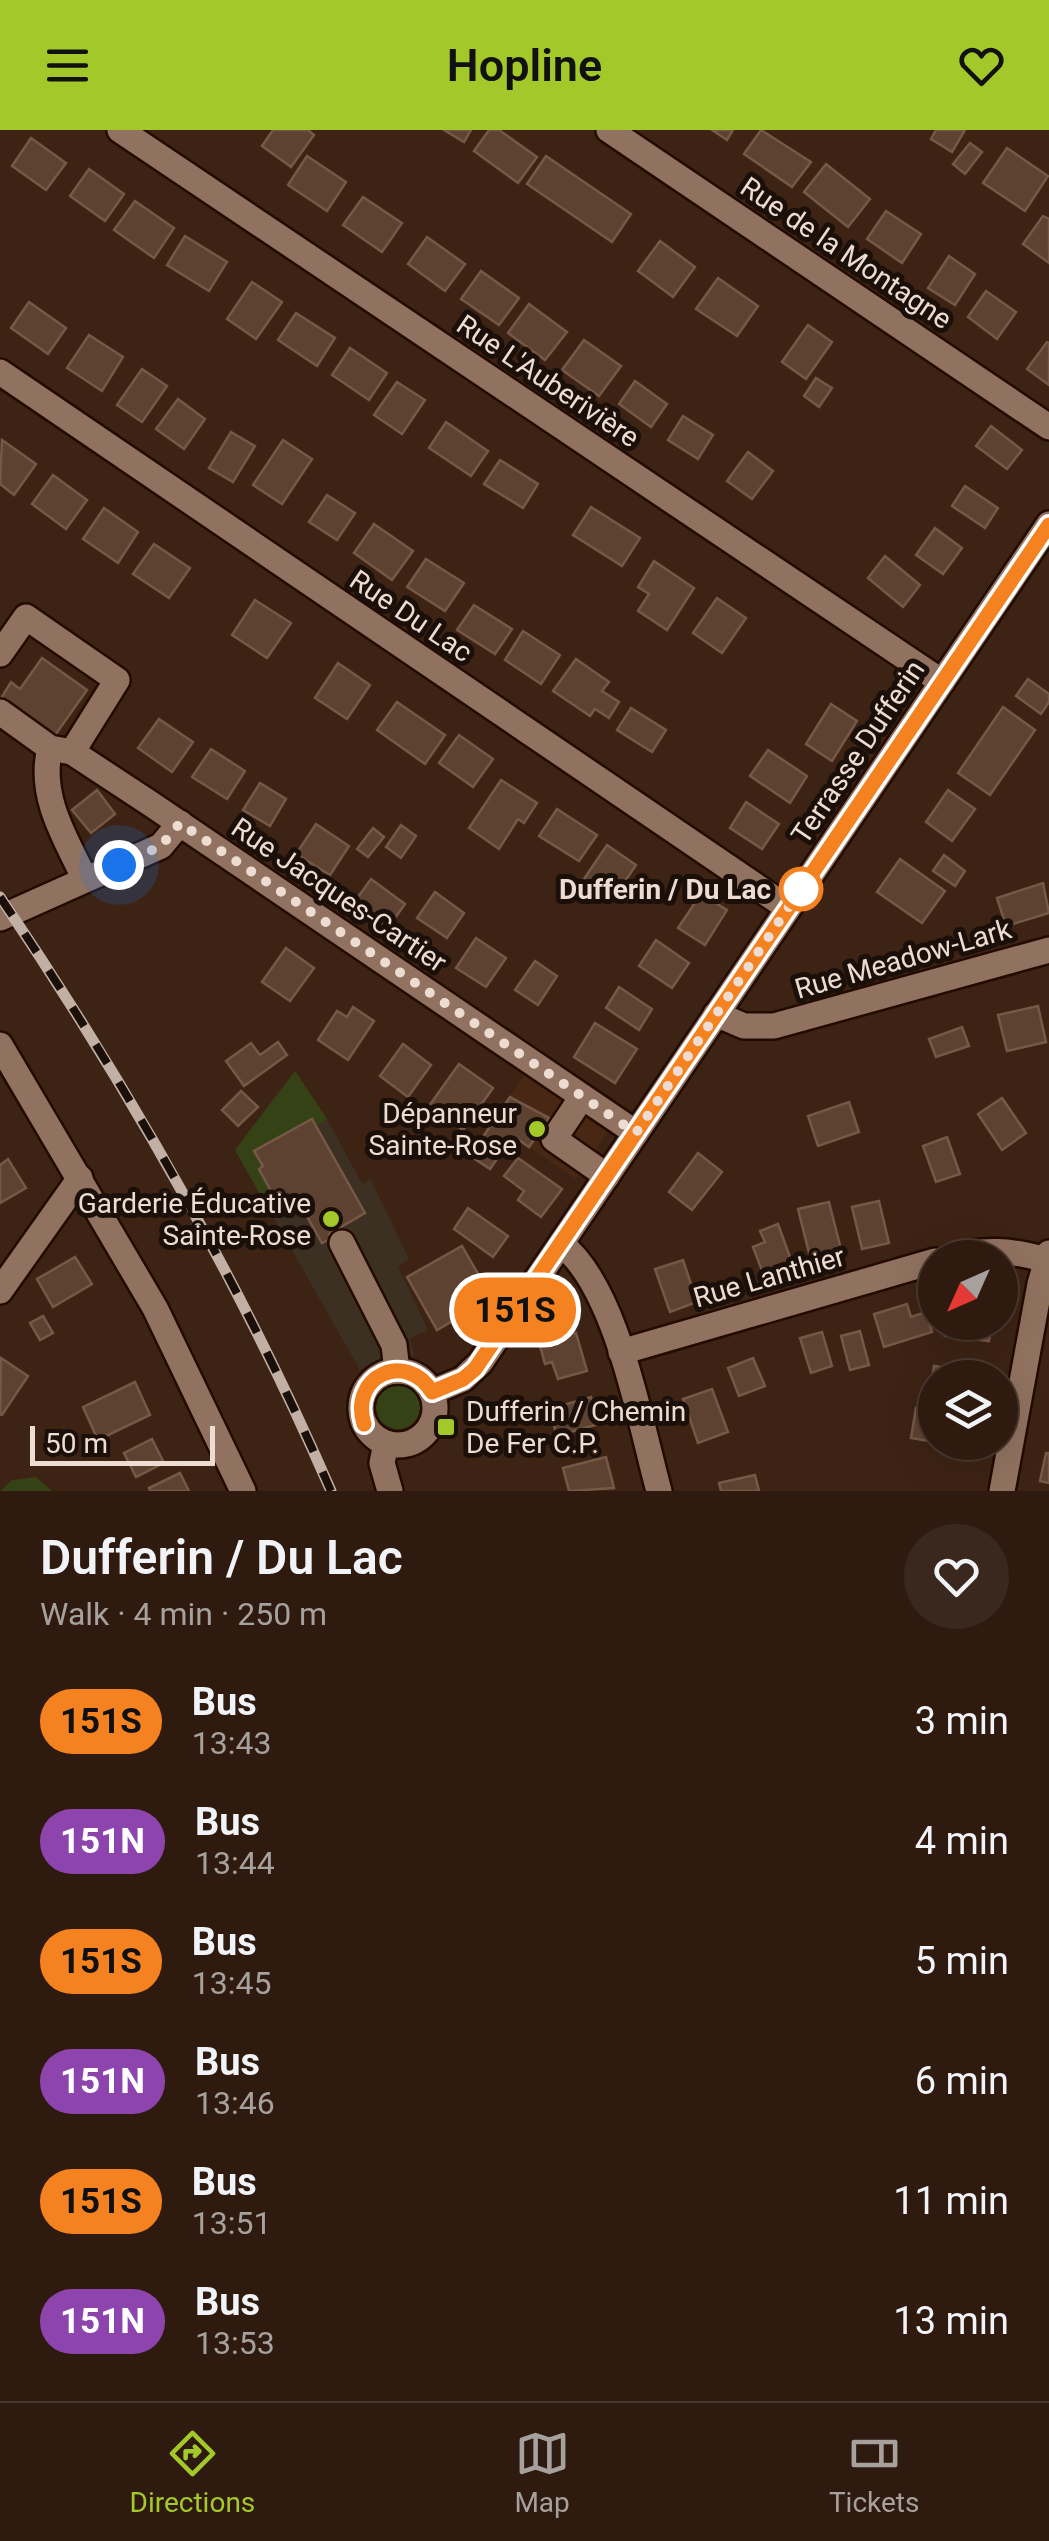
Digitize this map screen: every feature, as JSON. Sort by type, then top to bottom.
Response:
[{"type":"street","name":"Rue L'Auberivière","points":[[120,130],[942,682]]},
{"type":"street","name":"Rue de la Montagne","points":[[609,130],[1049,426]]},
{"type":"street","name":"Rue Du Lac","points":[[0,372],[788,908]]},
{"type":"street","name":"Terrasse Dufferin","points":[[432,1392],[463,1379],[475,1369],[1048,527]]},
{"type":"street","points":[[2,646],[26,617],[117,680],[46,764],[49,796],[85,880]]},
{"type":"street","name":"Rue Jacques-Cartier","points":[[0,712],[95,767],[180,823],[636,1133]]},
{"type":"street","points":[[0,918],[161,846],[180,823]]},
{"type":"street","name":"Rue Meadow-Lark","points":[[716,1014],[744,1026],[774,1026],[1049,950]]},
{"type":"street","points":[[0,1045],[155,1308],[243,1491]]},
{"type":"street","points":[[582,1097],[554,1139],[607,1176]]},
{"type":"street","points":[[0,1291],[80,1178]]},
{"type":"street","points":[[342,1243],[394,1345],[397,1371]]},
{"type":"street","points":[[560,1244],[580,1262],[596,1288],[621,1352],[659,1491]]},
{"type":"street","points":[[1002,1491],[1048,1256],[1018,1252]]},
{"type":"street","name":"Rue Lanthier","points":[[621,1352],[918,1267]]},
{"type":"street","points":[[397,1371],[418,1377],[432,1392],[435,1416],[424,1435],[405,1445],[386,1443],[367,1429],[361,1414],[362,1402],[376,1378],[397,1371]]},
{"type":"street","points":[[386,1443],[382,1462],[390,1491]]},
{"type":"shaded area","name":"Garderie Éducative Sainte-Rose","points":[[295,1071],[363,1185],[370,1178],[409,1259],[398,1266],[428,1330],[409,1339],[415,1355],[387,1355],[360,1370],[235,1150]]},
{"type":"shaded area","points":[[524,1075],[608,1132],[576,1179],[513,1136],[490,1169],[470,1156]]},
{"type":"green space","points":[[295,1071],[327,1119],[316,1126],[311,1119],[255,1151],[263,1166],[259,1169],[285,1205],[271,1214],[235,1150]]},
{"type":"green space","points":[[398,1385],[413,1392],[420,1407],[413,1422],[398,1429],[383,1422],[376,1407],[383,1392]]},
{"type":"green space","points":[[36,1477],[52,1491],[0,1491],[12,1480]]},
{"type":"building","points":[[273,130],[308,130],[314,135],[291,167],[262,146]]},
{"type":"building","points":[[444,130],[471,130],[464,142]]},
{"type":"building","points":[[489,130],[499,130],[537,157],[518,183],[474,151]]},
{"type":"building","points":[[712,130],[733,130],[727,140]]},
{"type":"building","points":[[761,130],[811,162],[792,187],[744,154]]},
{"type":"building","points":[[936,130],[965,130],[952,152],[931,139]]},
{"type":"building","points":[[31,138],[66,163],[46,190],[12,166]]},
{"type":"building","points":[[970,143],[982,152],[965,174],[953,164]]},
{"type":"building","points":[[1007,148],[1048,176],[1025,211],[983,183]]},
{"type":"building","points":[[307,156],[346,182],[327,211],[288,185]]},
{"type":"building","points":[[546,156],[631,214],[612,242],[527,184]]},
{"type":"building","points":[[826,164],[870,199],[848,227],[804,192]]},
{"type":"building","points":[[89,169],[124,194],[105,221],[70,196]]},
{"type":"building","points":[[363,197],[402,223],[382,252],[343,225]]},
{"type":"building","points":[[135,201],[174,228],[154,258],[114,230]]},
{"type":"building","points":[[886,211],[921,234],[902,263],[867,239]]},
{"type":"building","points":[[1043,216],[1049,219],[1049,263],[1023,244]]},
{"type":"building","points":[[185,236],[227,262],[209,291],[167,265]]},
{"type":"building","points":[[427,237],[465,264],[445,291],[408,264]]},
{"type":"building","points":[[660,241],[695,267],[673,297],[638,271]]},
{"type":"building","points":[[949,256],[975,274],[955,305],[928,288]]},
{"type":"building","points":[[481,271],[519,298],[499,325],[461,299]]},
{"type":"building","points":[[718,278],[758,306],[737,336],[696,309]]},
{"type":"building","points":[[252,282],[282,302],[256,339],[227,319]]},
{"type":"building","points":[[986,291],[1016,312],[997,339],[968,317]]},
{"type":"building","points":[[29,302],[66,328],[48,354],[11,328]]},
{"type":"building","points":[[529,304],[567,332],[545,360],[508,333]]},
{"type":"building","points":[[296,313],[335,338],[317,366],[278,340]]},
{"type":"building","points":[[808,325],[832,342],[806,379],[782,362]]},
{"type":"building","points":[[89,335],[123,357],[102,391],[67,368]]},
{"type":"building","points":[[584,340],[621,366],[599,396],[562,370]]},
{"type":"building","points":[[1049,343],[1049,385],[1027,369]]},
{"type":"building","points":[[350,348],[387,373],[369,400],[332,375]]},
{"type":"building","points":[[142,369],[167,386],[142,422],[117,405]]},
{"type":"building","points":[[816,378],[832,388],[819,407],[804,396]]},
{"type":"building","points":[[635,381],[667,404],[651,427],[619,404]]},
{"type":"building","points":[[397,382],[425,400],[402,434],[374,415]]},
{"type":"building","points":[[178,399],[205,419],[184,449],[156,429]]},
{"type":"building","points":[[683,416],[713,435],[698,459],[668,440]]},
{"type":"building","points":[[446,422],[488,451],[471,476],[429,448]]},
{"type":"building","points":[[991,426],[1022,450],[1007,469],[976,446]]},
{"type":"building","points":[[231,432],[255,446],[233,482],[209,468]]},
{"type":"building","points":[[2,440],[36,464],[14,495],[0,484]]},
{"type":"building","points":[[283,440],[312,459],[282,504],[253,485]]},
{"type":"building","points":[[748,452],[773,471],[752,499],[727,481]]},
{"type":"building","points":[[500,460],[538,484],[523,508],[484,484]]},
{"type":"building","points":[[53,475],[87,500],[66,529],[32,504]]},
{"type":"building","points":[[965,486],[998,508],[985,528],[952,506]]},
{"type":"building","points":[[327,495],[355,513],[337,540],[309,522]]},
{"type":"building","points":[[591,507],[640,538],[622,566],[573,535]]},
{"type":"building","points":[[104,508],[138,532],[118,563],[83,539]]},
{"type":"building","points":[[374,524],[413,551],[392,580],[354,553]]},
{"type":"building","points":[[935,528],[962,548],[943,574],[916,555]]},
{"type":"building","points":[[154,544],[190,568],[169,598],[133,574]]},
{"type":"building","points":[[885,556],[920,585],[903,607],[868,578]]},
{"type":"building","points":[[426,559],[464,583],[445,611],[407,587]]},
{"type":"building","points":[[654,561],[694,588],[667,630],[638,611],[649,594],[638,587]]},
{"type":"building","points":[[717,598],[746,618],[722,653],[693,633]]},
{"type":"building","points":[[255,600],[291,623],[267,658],[232,635]]},
{"type":"building","points":[[474,605],[512,629],[495,654],[457,630]]},
{"type":"building","points":[[523,631],[560,655],[541,684],[505,660]]},
{"type":"building","points":[[42,658],[87,690],[53,738],[0,700],[11,682],[20,689]]},
{"type":"building","points":[[576,659],[609,682],[602,691],[619,702],[609,718],[595,709],[590,716],[553,691]]},
{"type":"building","points":[[338,663],[370,685],[347,719],[315,698]]},
{"type":"building","points":[[1028,679],[1049,694],[1041,714],[1016,696]]},
{"type":"building","points":[[397,702],[445,735],[425,764],[377,730]]},
{"type":"building","points":[[831,704],[857,721],[832,761],[806,744]]},
{"type":"building","points":[[1003,707],[1035,730],[990,795],[958,773]]},
{"type":"building","points":[[631,708],[666,730],[652,752],[617,730]]},
{"type":"building","points":[[159,719],[193,742],[172,772],[138,748]]},
{"type":"building","points":[[459,735],[493,759],[473,787],[439,763]]},
{"type":"building","points":[[211,749],[245,771],[227,799],[192,777]]},
{"type":"building","points":[[768,750],[807,776],[790,803],[750,776]]},
{"type":"building","points":[[501,780],[537,803],[524,823],[518,819],[499,849],[469,828]]},
{"type":"building","points":[[260,783],[286,799],[270,826],[243,810]]},
{"type":"building","points":[[97,790],[115,814],[91,833],[72,810]]},
{"type":"building","points":[[948,790],[975,809],[952,841],[926,822]]},
{"type":"building","points":[[746,802],[779,824],[762,849],[730,828]]},
{"type":"building","points":[[557,809],[597,835],[579,861],[539,836]]},
{"type":"building","points":[[316,824],[349,846],[330,875],[296,854]]},
{"type":"building","points":[[401,825],[416,836],[401,858],[386,847]]},
{"type":"building","points":[[373,828],[384,837],[368,857],[357,849]]},
{"type":"building","points":[[607,845],[636,865],[613,899],[584,879]]},
{"type":"building","points":[[944,855],[965,871],[955,886],[933,871]]},
{"type":"building","points":[[900,859],[945,891],[922,923],[877,892]]},
{"type":"building","points":[[371,879],[405,904],[387,929],[353,904]]},
{"type":"building","points":[[1043,883],[1049,913],[1006,926],[997,898]]},
{"type":"building","points":[[435,892],[464,913],[447,938],[417,918]]},
{"type":"building","points":[[701,894],[727,910],[705,945],[678,928]]},
{"type":"building","points":[[476,938],[506,958],[486,987],[456,968]]},
{"type":"building","points":[[656,940],[689,963],[672,988],[639,966]]},
{"type":"building","points":[[286,948],[314,968],[290,1001],[262,982]]},
{"type":"building","points":[[535,961],[557,976],[538,1005],[515,990]]},
{"type":"building","points":[[619,987],[652,1009],[639,1030],[606,1008]]},
{"type":"building","points":[[1038,1006],[1046,1042],[1007,1051],[998,1015]]},
{"type":"building","points":[[353,1007],[374,1021],[348,1060],[318,1040],[337,1011],[347,1017]]},
{"type":"building","points":[[595,1023],[637,1049],[615,1083],[574,1057]]},
{"type":"building","points":[[962,1027],[969,1046],[936,1057],[929,1039]]},
{"type":"building","points":[[278,1042],[287,1055],[244,1086],[226,1061],[251,1043],[260,1055]]},
{"type":"building","points":[[403,1044],[431,1065],[408,1097],[380,1076]]},
{"type":"building","points":[[459,1064],[493,1088],[463,1130],[429,1106]]},
{"type":"building","points":[[241,1091],[258,1107],[238,1126],[222,1110]]},
{"type":"building","points":[[510,1097],[549,1118],[529,1147],[513,1136],[490,1169],[470,1156]]},
{"type":"building","points":[[1002,1098],[1026,1133],[1002,1150],[978,1114]]},
{"type":"building","points":[[849,1102],[859,1132],[818,1146],[808,1116]]},
{"type":"building","points":[[312,1119],[365,1213],[329,1234],[332,1238],[322,1243],[297,1199],[285,1205],[276,1190],[272,1193],[254,1151]]},
{"type":"building","points":[[947,1137],[960,1174],[936,1182],[923,1146]]},
{"type":"building","points":[[698,1153],[722,1172],[692,1210],[669,1192]]},
{"type":"building","points":[[518,1158],[562,1189],[541,1217],[518,1200],[524,1191],[504,1176]]},
{"type":"building","points":[[8,1159],[26,1188],[0,1203],[0,1165]]},
{"type":"building","points":[[879,1201],[889,1243],[862,1249],[852,1207]]},
{"type":"building","points":[[829,1202],[842,1253],[811,1261],[798,1209]]},
{"type":"building","points":[[468,1208],[508,1236],[493,1257],[454,1229]]},
{"type":"building","points":[[778,1224],[795,1271],[766,1281],[753,1247],[765,1242],[760,1231]]},
{"type":"building","points":[[462,1246],[492,1298],[437,1330],[407,1277]]},
{"type":"building","points":[[75,1257],[92,1284],[53,1307],[37,1279]]},
{"type":"building","points":[[683,1260],[697,1302],[670,1312],[655,1269]]},
{"type":"building","points":[[907,1304],[911,1317],[918,1315],[918,1336],[884,1347],[874,1314]]},
{"type":"building","points":[[43,1316],[53,1333],[40,1340],[30,1323]]},
{"type":"building","points":[[860,1331],[869,1365],[850,1370],[841,1336]]},
{"type":"building","points":[[822,1332],[832,1366],[811,1373],[800,1338]]},
{"type":"building","points":[[576,1333],[587,1371],[558,1379],[552,1362],[545,1364],[540,1346],[546,1345],[545,1341]]},
{"type":"building","points":[[1,1358],[28,1376],[2,1415],[0,1414]]},
{"type":"building","points":[[753,1358],[765,1386],[739,1396],[728,1368]]},
{"type":"building","points":[[135,1382],[150,1415],[98,1440],[83,1407]]},
{"type":"building","points":[[712,1389],[728,1432],[698,1443],[683,1399]]},
{"type":"building","points":[[591,1397],[599,1424],[557,1436],[549,1409]]},
{"type":"building","points":[[916,1408],[918,1408],[918,1439],[911,1438]]},
{"type":"building","points":[[152,1439],[164,1463],[136,1477],[124,1453]]},
{"type":"building","points":[[1049,1453],[1049,1483],[1040,1481]]},
{"type":"building","points":[[606,1457],[614,1488],[569,1491],[563,1468]]},
{"type":"building","points":[[180,1473],[189,1491],[150,1491],[149,1488]]},
{"type":"building","points":[[755,1475],[759,1491],[721,1491],[719,1483]]},
{"type":"railway","points":[[0,897],[93,1040],[179,1186],[259,1337],[331,1491]]},
{"type":"bus line","name":"151S","points":[[364,1424],[363,1396],[380,1375],[408,1372],[423,1380],[432,1392],[463,1379],[475,1369],[1049,525]]},
{"type":"place","name":"Dufferin / Du Lac","points":[[801,889]]},
{"type":"place","name":"Dépanneur Sainte-Rose","points":[[537,1129]]},
{"type":"place","name":"Garderie Éducative Sainte-Rose","points":[[331,1219]]},
{"type":"place","name":"Dufferin / Chemin De Fer C.P.","points":[[446,1427]]},
{"type":"route","points":[[119,865],[161,846],[180,823],[636,1133],[801,889]]}]
